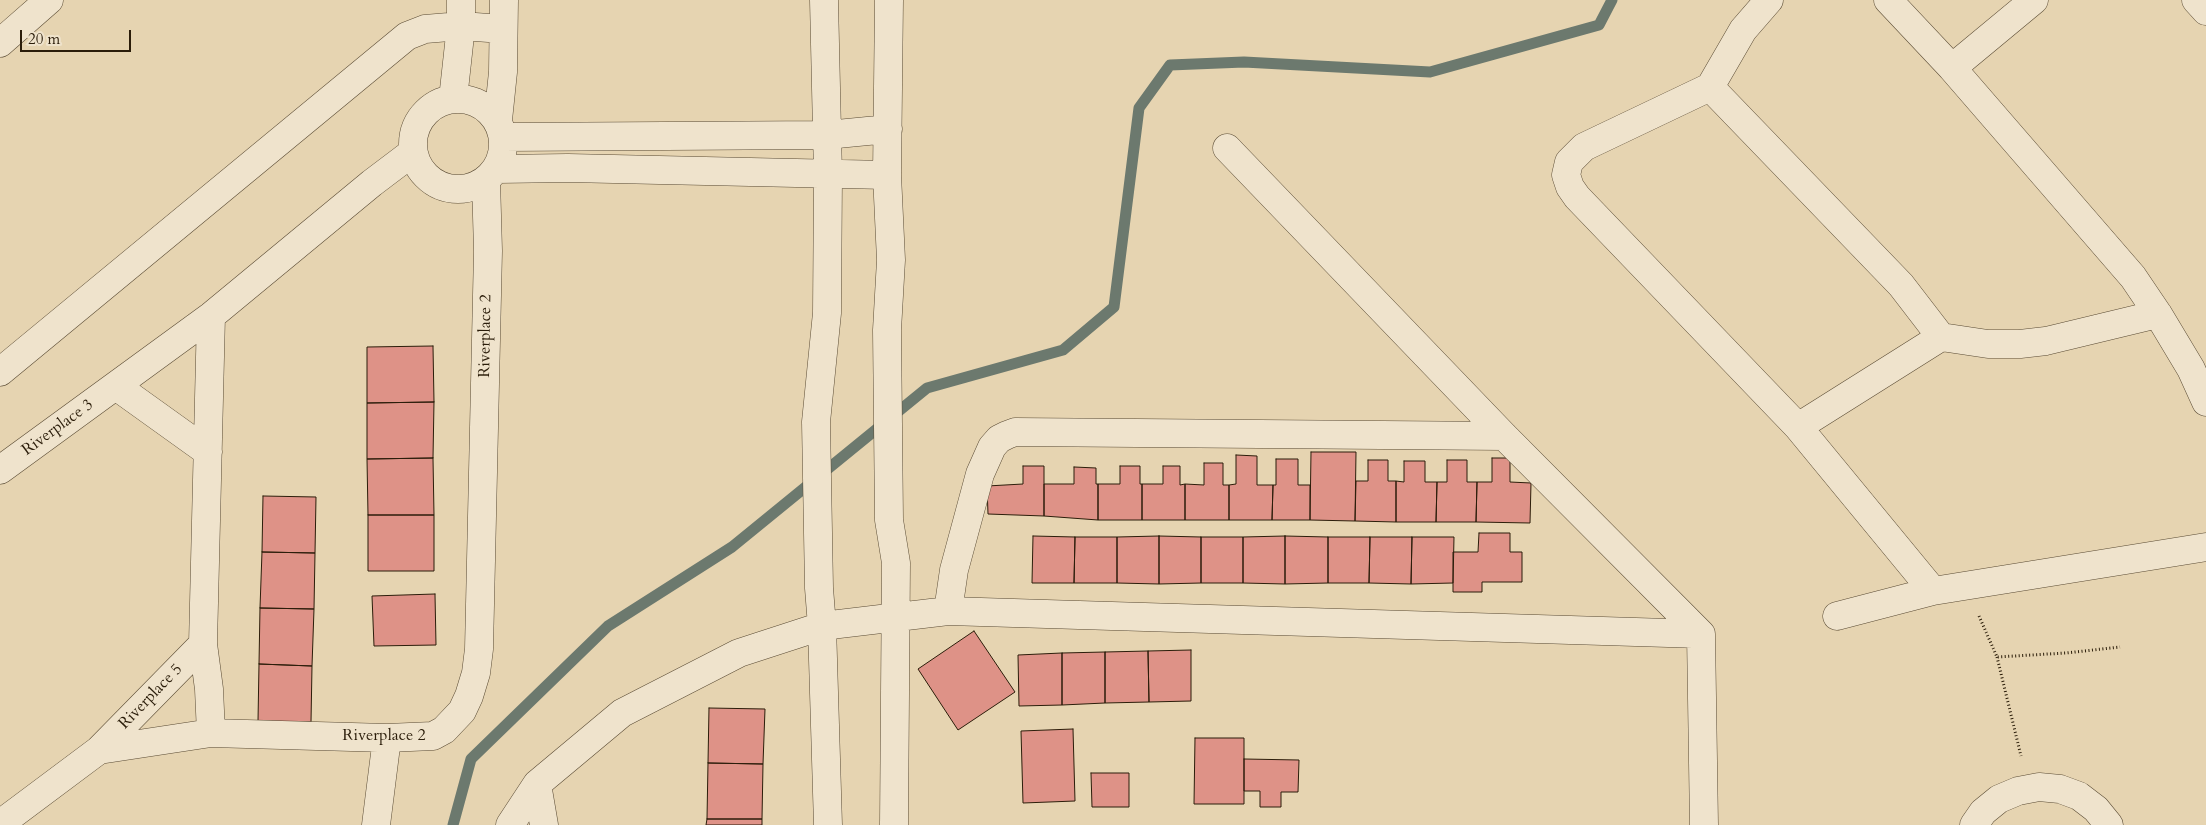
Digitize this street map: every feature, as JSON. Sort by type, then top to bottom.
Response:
[{"type":"street","points":[[0,43],[49,0]]},
{"type":"street","points":[[500,128],[484,107],[469,100],[452,99],[438,103],[426,111],[418,123],[413,138],[418,167],[428,179],[441,187],[456,190],[472,188],[491,175],[503,154],[500,128],[504,0]]},
{"type":"street","points":[[824,0],[828,175],[827,313],[816,422],[818,588],[822,626],[828,825]]},
{"type":"street","points":[[890,0],[887,174],[891,260],[887,330],[889,520],[896,563],[894,616],[894,825]]},
{"type":"street","points":[[1769,0],[1743,30],[1710,87],[1584,147],[1569,162],[1566,175],[1570,187],[1580,202],[1798,427],[1934,591]]},
{"type":"street","points":[[1888,0],[1952,68],[2134,277],[2191,370],[2206,402]]},
{"type":"street","points":[[1952,68],[2034,0]]},
{"type":"street","points":[[2196,0],[2206,11]]},
{"type":"street","points":[[0,372],[407,36],[461,13],[504,29]]},
{"type":"street","points":[[452,99],[461,13]]},
{"type":"street","points":[[1710,87],[1901,285],[1941,337]]},
{"type":"street","points":[[500,128],[827,135],[888,130]]},
{"type":"street","points":[[1226,148],[1504,436],[1702,634],[1704,825]]},
{"type":"street","name":"Riverplace 3","points":[[0,470],[211,316],[372,183],[414,152]]},
{"type":"street","points":[[491,175],[568,168],[828,175],[887,174]]},
{"type":"street","name":"Riverplace 2","points":[[211,733],[387,738],[433,736],[444,730],[462,711],[476,673],[480,649],[491,175]]},
{"type":"street","points":[[1798,427],[1941,337],[1988,344],[2029,343],[2046,341],[2158,314]]},
{"type":"street","points":[[211,316],[204,644],[211,733]]},
{"type":"street","points":[[116,386],[208,452]]},
{"type":"street","points":[[948,611],[954,570],[980,474],[992,447],[999,439],[1015,432],[1504,436]]},
{"type":"street","points":[[1837,616],[1934,591],[2206,547]]},
{"type":"street","points":[[510,825],[537,784],[622,713],[738,653],[822,626],[948,611],[1702,634]]},
{"type":"street","name":"Riverplace 5","points":[[0,824],[99,750],[204,644]]},
{"type":"street","name":"Riverplace 5","points":[[99,750],[211,733]]},
{"type":"street","points":[[376,825],[387,738]]},
{"type":"street","points":[[537,784],[544,825]]},
{"type":"street","points":[[1974,825],[1983,812],[1999,799],[2018,790],[2029,789],[2060,789],[2079,796],[2096,809],[2109,825]]},
{"type":"path","points":[[1965,586],[1997,658],[2029,789]]},
{"type":"path","points":[[1997,658],[2120,647]]},
{"type":"building","points":[[433,346],[434,402],[367,403],[367,347]]},
{"type":"building","points":[[434,402],[433,458],[367,459],[367,403]]},
{"type":"building","points":[[1311,452],[1356,452],[1355,521],[1310,520]]},
{"type":"building","points":[[1236,455],[1257,456],[1257,485],[1273,485],[1272,520],[1229,520],[1229,485],[1236,484]]},
{"type":"building","points":[[433,458],[434,515],[368,515],[367,459]]},
{"type":"building","points":[[1492,458],[1510,458],[1510,482],[1531,483],[1530,523],[1476,522],[1477,482],[1492,482]]},
{"type":"building","points":[[1276,459],[1298,459],[1298,485],[1310,485],[1310,520],[1272,520],[1273,485],[1276,485]]},
{"type":"building","points":[[1368,460],[1388,460],[1388,481],[1396,481],[1396,522],[1355,521],[1356,481],[1368,481]]},
{"type":"building","points":[[1447,460],[1467,460],[1467,482],[1477,482],[1476,522],[1436,522],[1437,482],[1447,482]]},
{"type":"building","points":[[1404,461],[1425,461],[1425,482],[1437,482],[1436,522],[1396,522],[1396,481],[1404,482]]},
{"type":"building","points":[[1204,463],[1223,463],[1223,485],[1229,485],[1229,520],[1185,520],[1185,484],[1204,485]]},
{"type":"building","points":[[1023,466],[1044,466],[1044,516],[988,514],[987,486],[1023,484]]},
{"type":"building","points":[[1120,466],[1140,466],[1142,520],[1098,520],[1098,484],[1120,484]]},
{"type":"building","points":[[1163,466],[1180,466],[1180,485],[1185,484],[1185,520],[1142,520],[1142,484],[1163,484]]},
{"type":"building","points":[[1074,467],[1096,468],[1098,520],[1044,516],[1044,484],[1074,484]]},
{"type":"building","points":[[263,496],[316,497],[315,553],[262,552]]},
{"type":"building","points":[[368,515],[434,515],[434,571],[368,571]]},
{"type":"building","points":[[1479,533],[1510,533],[1510,552],[1522,552],[1522,582],[1482,582],[1482,592],[1453,592],[1453,552],[1478,552]]},
{"type":"building","points":[[1033,536],[1075,537],[1074,583],[1032,583]]},
{"type":"building","points":[[1159,536],[1159,584],[1117,583],[1117,537]]},
{"type":"building","points":[[1159,536],[1201,537],[1201,583],[1159,584]]},
{"type":"building","points":[[1285,536],[1285,584],[1243,583],[1243,537]]},
{"type":"building","points":[[1285,536],[1328,537],[1328,583],[1285,584]]},
{"type":"building","points":[[1075,537],[1117,537],[1117,583],[1074,583]]},
{"type":"building","points":[[1201,537],[1243,537],[1243,583],[1201,583]]},
{"type":"building","points":[[1328,537],[1370,537],[1369,583],[1328,583]]},
{"type":"building","points":[[1370,537],[1412,537],[1411,584],[1369,583]]},
{"type":"building","points":[[1412,537],[1454,537],[1453,583],[1411,584]]},
{"type":"building","points":[[262,552],[315,553],[314,609],[260,608]]},
{"type":"building","points":[[435,594],[436,645],[374,646],[372,596]]},
{"type":"building","points":[[260,608],[314,609],[312,666],[259,664]]},
{"type":"building","points":[[974,631],[1015,692],[958,730],[918,669]]},
{"type":"building","points":[[1191,650],[1191,701],[1149,702],[1148,651]]},
{"type":"building","points":[[1148,651],[1149,702],[1105,703],[1105,652]]},
{"type":"building","points":[[1105,652],[1105,703],[1062,705],[1062,653]]},
{"type":"building","points":[[1062,653],[1062,705],[1019,706],[1018,655]]},
{"type":"building","points":[[259,664],[312,666],[311,722],[258,721]]},
{"type":"building","points":[[709,708],[765,709],[763,764],[708,763]]},
{"type":"building","points":[[1073,729],[1075,801],[1023,803],[1021,731]]},
{"type":"building","points":[[1195,738],[1244,738],[1244,804],[1194,804]]},
{"type":"building","points":[[1244,759],[1299,760],[1298,792],[1281,792],[1281,807],[1260,807],[1260,791],[1244,791]]},
{"type":"building","points":[[708,763],[763,764],[762,819],[707,819]]},
{"type":"building","points":[[1091,773],[1129,773],[1129,807],[1092,807]]},
{"type":"building","points":[[707,819],[762,819],[762,825],[706,825]]},
{"type":"waterway","points":[[453,825],[471,759],[608,626],[732,547],[927,388],[1063,350],[1114,307],[1139,108],[1170,65],[1244,62],[1430,72],[1599,25],[1612,0]]}]
